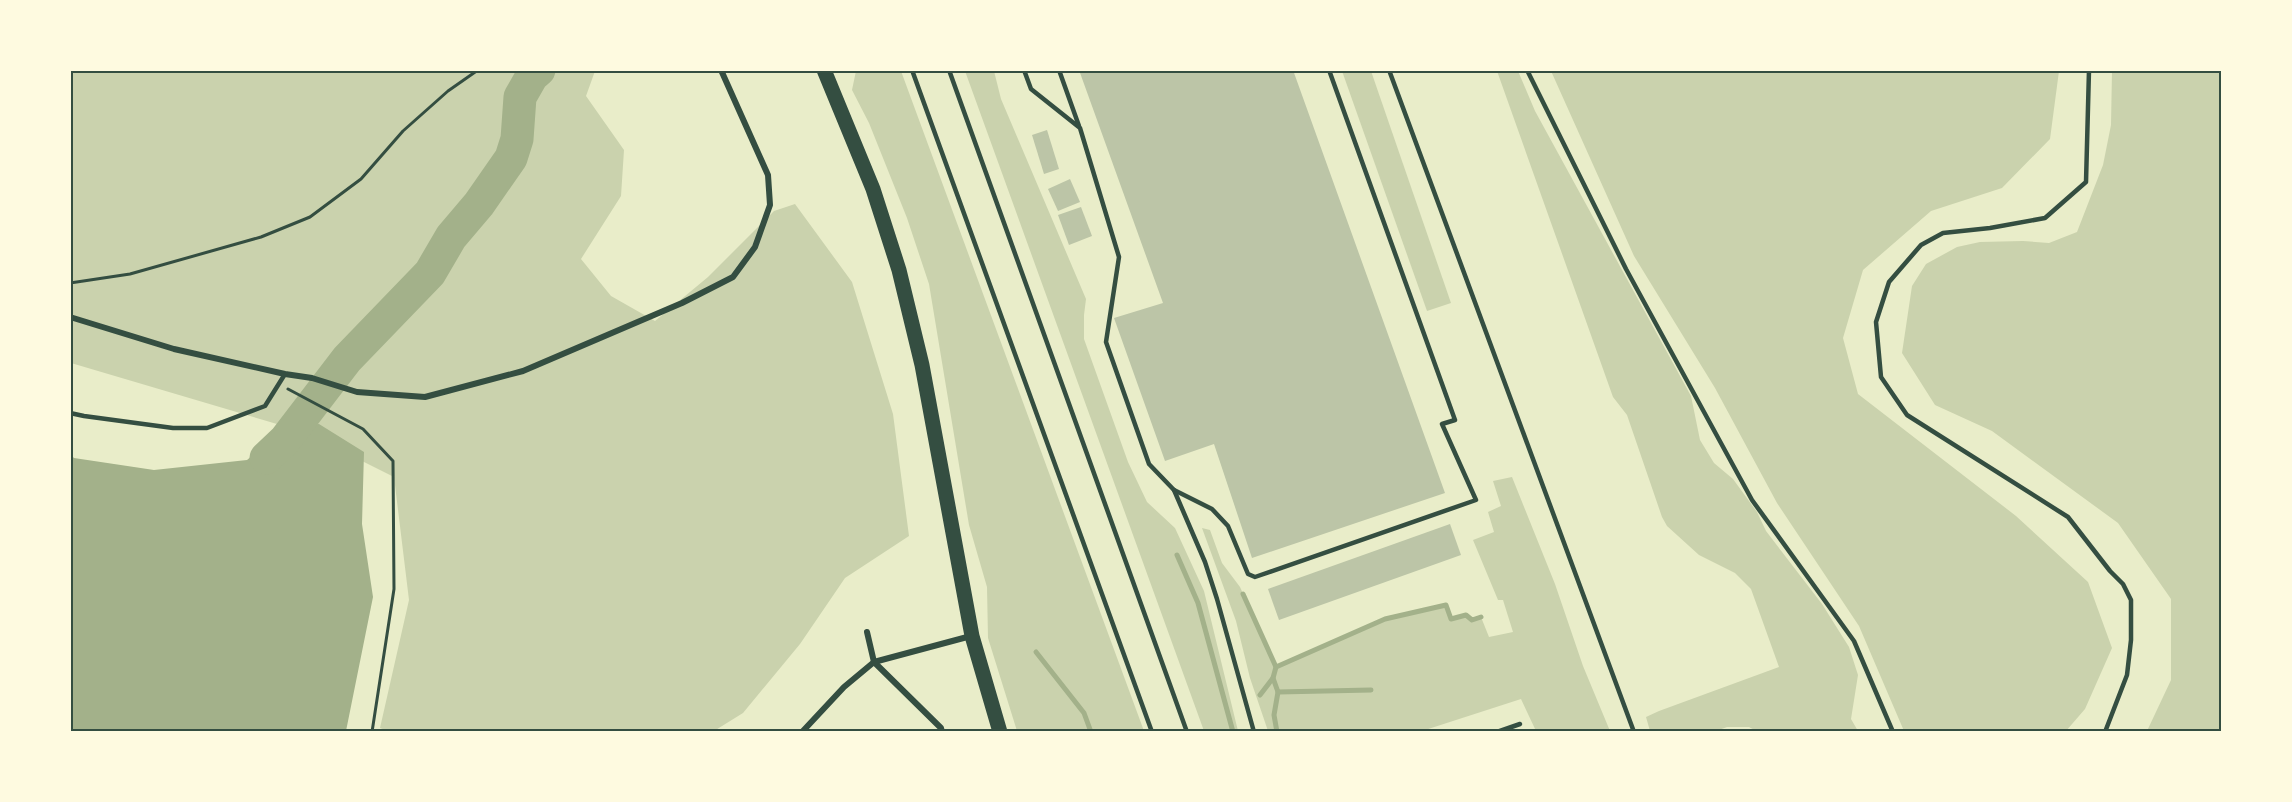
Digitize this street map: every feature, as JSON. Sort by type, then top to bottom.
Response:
[{"type":"highway","points":[[824,70],[873,189],[899,270],[922,365],[972,636],[1000,732]]},
{"type":"street","points":[[70,317],[174,349],[312,378],[357,392],[425,397],[523,371],[682,303],[734,277],[755,247],[770,205],[768,175],[721,70]]},
{"type":"street","points":[[867,632],[874,662],[940,730]]},
{"type":"street","points":[[802,732],[844,687],[874,662],[972,636]]},
{"type":"lane","points":[[912,70],[1152,732]]},
{"type":"lane","points":[[949,70],[1186,732]]},
{"type":"lane","points":[[1024,70],[1031,89],[1080,128]]},
{"type":"lane","points":[[1059,70],[1080,128],[1119,257],[1106,342],[1149,464],[1174,490],[1212,509],[1228,526],[1248,574],[1255,577],[1476,500],[1442,424],[1455,420],[1329,70]]},
{"type":"lane","points":[[1389,70],[1634,732]]},
{"type":"lane","points":[[1527,70],[1626,269],[1752,500],[1854,641],[1893,732]]},
{"type":"lane","points":[[2089,70],[2086,182],[2045,218],[1990,228],[1943,232],[1921,245],[1889,282],[1876,322],[1881,377],[1907,415],[2068,517],[2123,584],[2131,600],[2131,640],[2127,675],[2105,732]]},
{"type":"lane","points":[[70,413],[173,428],[207,428],[265,406],[285,374]]},
{"type":"lane","points":[[1174,490],[1205,561],[1218,599],[1254,732]]},
{"type":"lane","points":[[1497,732],[1520,724]]},
{"type":"path","points":[[70,283],[141,271],[261,237],[310,217],[361,179],[403,131],[448,91],[478,70]]},
{"type":"path","points":[[279,384],[363,429],[393,461],[394,589],[372,732]]},
{"type":"shaded area","points":[[70,71],[595,71],[586,96],[624,150],[621,196],[581,259],[611,296],[655,321],[708,277],[774,211],[795,204],[852,282],[893,414],[909,536],[845,578],[800,644],[743,713],[714,731],[390,732],[380,728],[409,600],[394,477],[304,432],[71,363]]},
{"type":"shaded area","points":[[856,71],[901,71],[1144,731],[1017,731],[988,638],[987,587],[969,525],[929,284],[907,218],[869,123],[852,90]]},
{"type":"shaded area","points":[[965,71],[994,71],[1001,99],[1086,299],[1084,339],[1128,462],[1147,502],[1175,528],[1204,591],[1238,731],[1204,731]]},
{"type":"shaded area","points":[[1342,71],[1371,71],[1451,303],[1427,311]]},
{"type":"shaded area","points":[[1497,71],[1518,71],[1535,111],[1691,396],[1700,440],[1714,463],[1733,479],[1757,512],[1766,531],[1822,604],[1849,647],[1858,675],[1851,719],[1858,731],[1758,732],[1749,727],[1727,727],[1716,731],[1650,731],[1646,717],[1779,667],[1751,589],[1735,573],[1699,555],[1667,526],[1662,517],[1627,415],[1613,397]]},
{"type":"shaded area","points":[[1551,71],[2059,71],[2050,139],[2002,188],[1931,211],[1863,270],[1843,338],[1858,394],[2016,516],[2088,582],[2112,648],[2085,709],[2066,731],[1904,731],[1859,626],[1777,503],[1715,388],[1634,256]]},
{"type":"shaded area","points":[[2112,71],[2221,71],[2221,731],[2147,731],[2171,680],[2171,599],[2118,523],[1992,431],[1935,405],[1902,353],[1912,286],[1926,264],[1957,247],[1980,242],[2049,243],[2077,232],[2103,165],[2111,125]]},
{"type":"shaded area","points":[[319,424],[364,452],[362,524],[373,597],[346,731],[71,731],[71,455],[74,458],[154,470],[247,460],[286,427]]},
{"type":"shaded area","points":[[1512,477],[1610,731],[1536,731],[1521,699],[1422,731],[1268,731],[1250,678],[1236,621],[1202,528],[1210,530],[1222,563],[1240,587],[1276,667],[1385,619],[1446,605],[1451,619],[1466,615],[1472,620],[1481,617],[1489,637],[1513,632],[1503,600],[1498,600],[1473,540],[1494,532],[1488,512],[1501,506],[1493,481]]},
{"type":"building","points":[[1079,70],[1293,70],[1445,493],[1252,558],[1214,444],[1165,461],[1114,318],[1163,303]]},
{"type":"building","points":[[1047,130],[1059,169],[1044,174],[1032,135]]},
{"type":"building","points":[[1070,179],[1080,202],[1058,211],[1048,189]]},
{"type":"building","points":[[1081,207],[1092,236],[1069,245],[1058,215]]},
{"type":"building","points":[[1450,524],[1461,555],[1279,620],[1268,589]]},
{"type":"waterway","points":[[266,458],[285,440],[347,359],[430,273],[451,237],[479,204],[511,158],[517,139],[520,97],[532,76],[539,70]]},
{"type":"waterway","points":[[1177,555],[1198,603],[1233,732]]},
{"type":"waterway","points":[[1243,594],[1276,667]]},
{"type":"waterway","points":[[1273,678],[1276,667],[1385,619],[1446,605],[1451,619],[1466,615],[1472,620],[1481,617]]},
{"type":"waterway","points":[[1036,652],[1084,713],[1091,732]]},
{"type":"waterway","points":[[1260,695],[1273,678],[1278,692],[1371,690]]},
{"type":"waterway","points":[[1277,732],[1274,715],[1278,692]]}]
